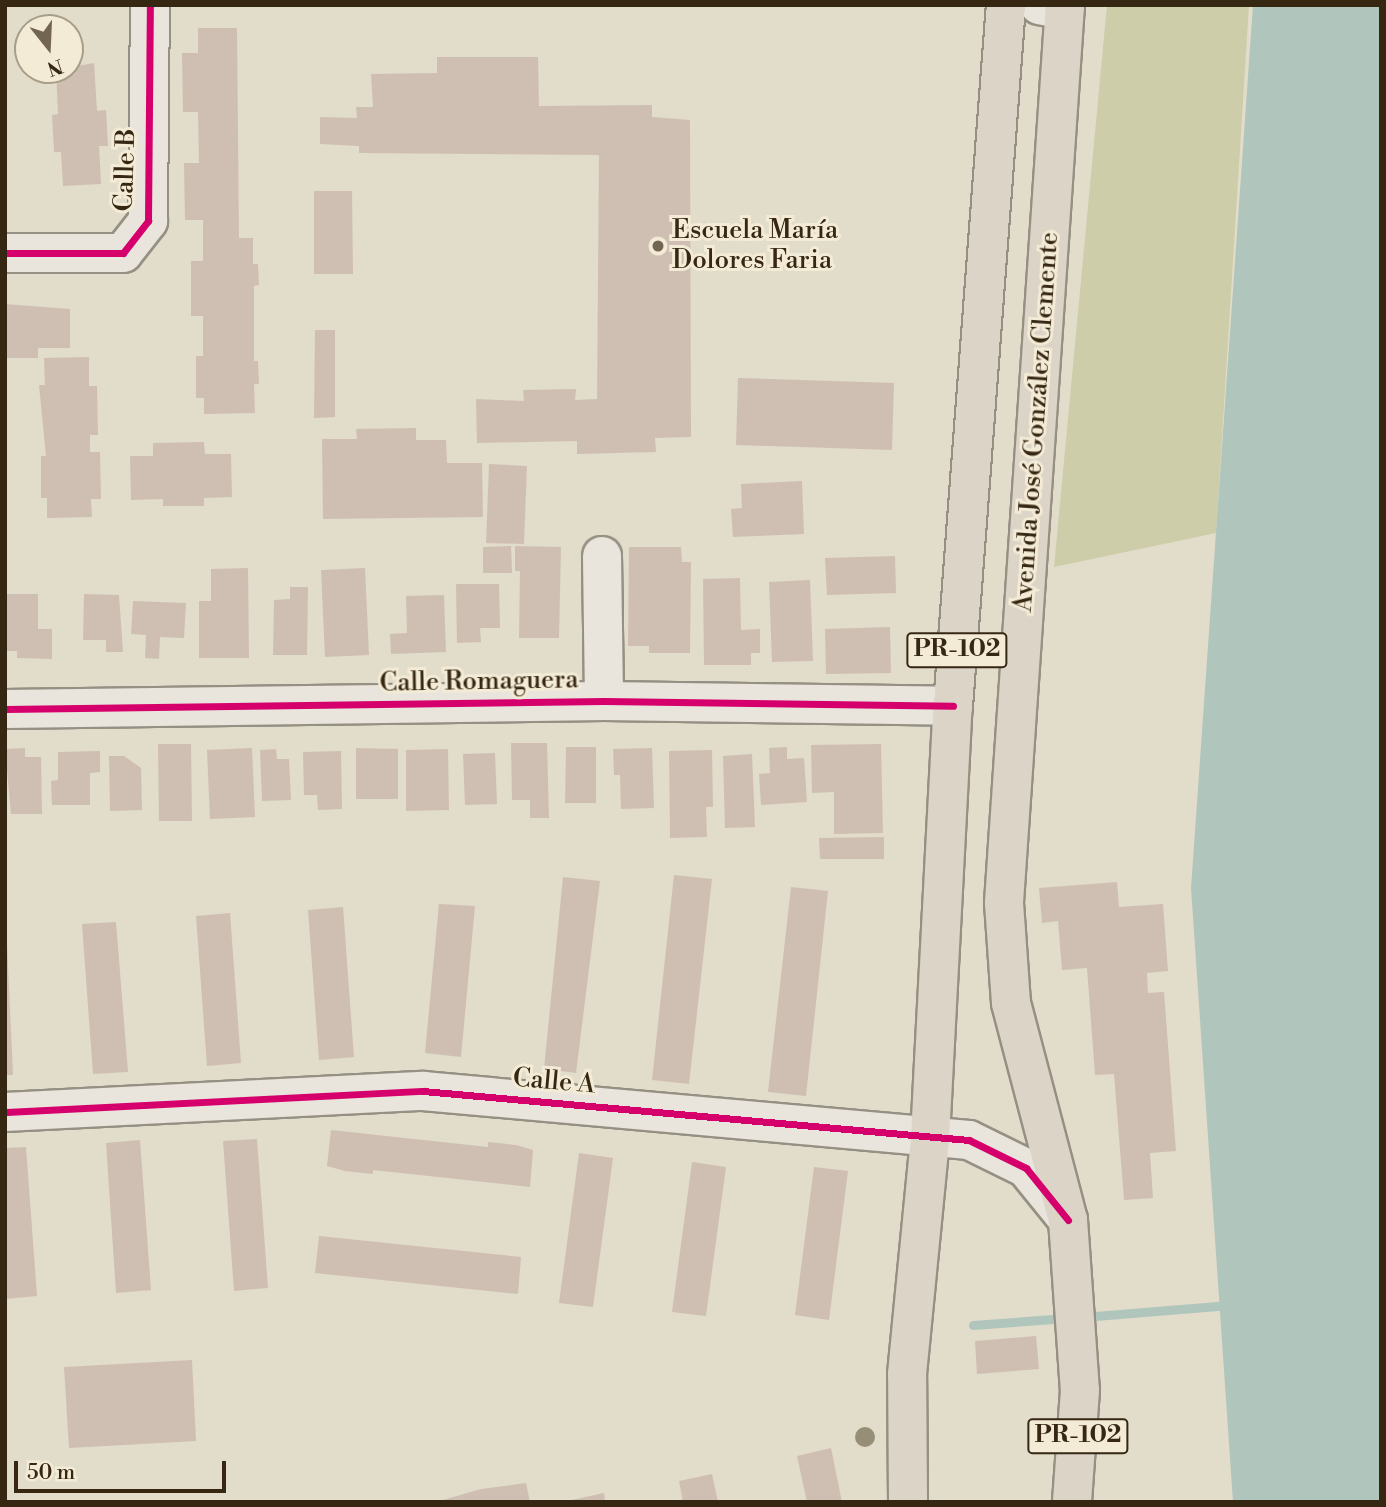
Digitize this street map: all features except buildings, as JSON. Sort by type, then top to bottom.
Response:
[{"type":"main road","name":"PR-102","points":[[908,1502],[907,1374],[930,1138],[953,706],[1006,5]]},
{"type":"main road","name":"Avenida José González Clemente","points":[[1056,7],[1004,903],[1014,1015],[1068,1220],[1078,1370],[1072,1502]]},
{"type":"street","name":"Calle B","points":[[5,253],[123,253],[148,221],[150,5]]},
{"type":"street","points":[[602,556],[604,701]]},
{"type":"street","name":"Calle Romaguera","points":[[5,709],[604,701],[953,706]]},
{"type":"street","name":"Calle A","points":[[5,1112],[423,1091],[969,1140],[1026,1168],[1068,1220]]},
{"type":"green space","points":[[1107,5],[1249,5],[1216,533],[1054,567]]},
{"type":"shaded area","points":[[1253,5],[1381,5],[1381,1502],[1233,1502],[1191,888]]},
{"type":"waterway","points":[[1083,1317],[1230,1305]]},
{"type":"waterway","points":[[973,1325],[1066,1318]]},
{"type":"cycle path","points":[[5,253],[123,253],[148,221],[150,5]]},
{"type":"cycle path","points":[[5,709],[604,701],[953,706]]},
{"type":"cycle path","points":[[5,1112],[423,1091],[969,1140],[1026,1168],[1068,1220]]},
{"type":"place","name":"Escuela María Dolores Faria","points":[[658,246]]}]
